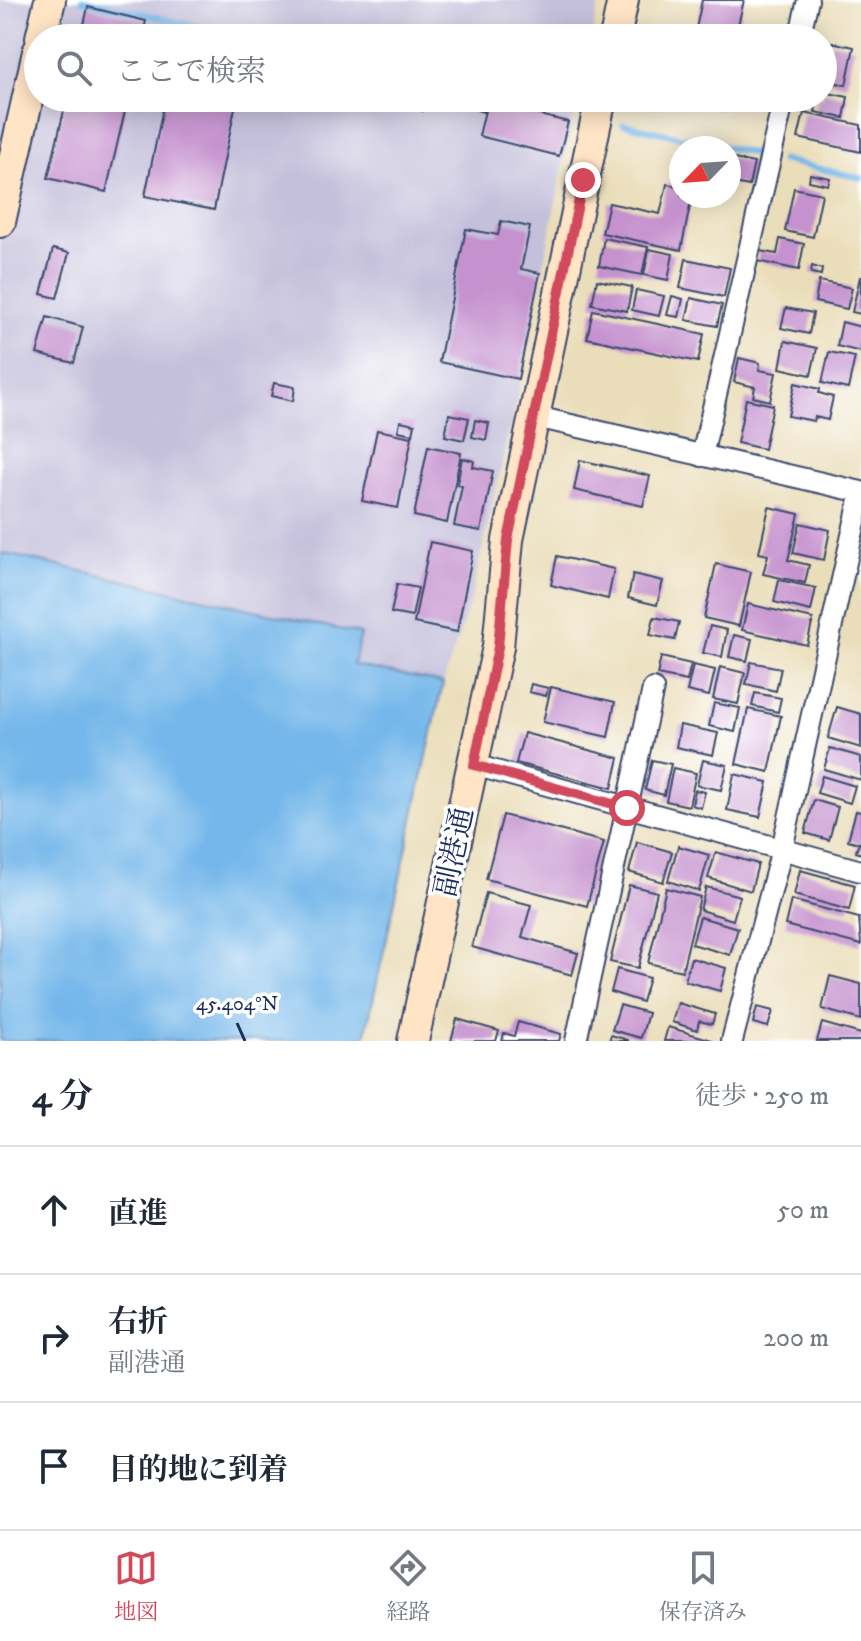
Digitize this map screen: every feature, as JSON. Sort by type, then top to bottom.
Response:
[{"type":"street","points":[[44,24],[50,0]]},
{"type":"street","points":[[618,24],[623,0]]},
{"type":"street","points":[[802,24],[808,0]]},
{"type":"street","points":[[0,222],[25,112]]},
{"type":"street","name":"副港通","points":[[413,1041],[498,647],[508,540],[598,112]]},
{"type":"street","points":[[702,456],[781,112]]},
{"type":"street","points":[[532,416],[861,494],[782,849],[732,1041]]},
{"type":"street","points":[[576,1041],[653,689]]},
{"type":"street","points":[[474,765],[861,871]]},
{"type":"shaded area","points":[[0,0],[600,0],[594,24],[24,24],[24,112],[573,112],[526,357],[471,599],[443,683],[353,665],[360,634],[3,553],[0,563]]},
{"type":"water","points":[[2,553],[361,634],[353,665],[443,683],[364,1041],[0,1041]]},
{"type":"building","points":[[702,0],[744,0],[738,24],[697,24]]},
{"type":"building","points":[[88,7],[146,21],[145,24],[84,24]]},
{"type":"building","points":[[837,43],[854,47],[846,85],[837,83]]},
{"type":"building","points":[[837,95],[848,97],[844,118],[815,112],[837,112]]},
{"type":"building","points":[[64,112],[125,112],[106,192],[48,178]]},
{"type":"building","points":[[162,112],[234,112],[214,210],[145,196]]},
{"type":"building","points":[[485,112],[528,112],[568,122],[559,156],[479,136]]},
{"type":"building","points":[[804,113],[861,125],[861,152],[798,138]]},
{"type":"building","points":[[741,160],[754,163],[749,186],[741,184]]},
{"type":"building","points":[[810,174],[830,178],[828,185],[809,181]]},
{"type":"building","points":[[669,184],[669,208],[690,208],[681,250],[602,233],[609,203],[660,214]]},
{"type":"building","points":[[794,188],[822,194],[813,237],[785,231]]},
{"type":"building","points":[[501,221],[530,227],[521,269],[540,273],[518,379],[439,362],[466,229],[498,235]]},
{"type":"building","points":[[604,238],[648,247],[642,275],[599,266]]},
{"type":"building","points":[[780,239],[804,244],[799,270],[757,261],[759,251],[777,254]]},
{"type":"building","points":[[53,249],[69,253],[57,298],[41,294]]},
{"type":"building","points":[[649,249],[673,254],[668,280],[644,275]]},
{"type":"building","points":[[686,259],[730,268],[724,297],[680,288]]},
{"type":"building","points":[[812,266],[822,269],[821,275],[811,273]]},
{"type":"building","points":[[861,277],[861,314],[852,312]]},
{"type":"building","points":[[597,280],[632,287],[627,311],[592,304]]},
{"type":"building","points":[[819,281],[852,288],[847,309],[815,302]]},
{"type":"building","points":[[636,290],[664,296],[659,316],[632,310]]},
{"type":"building","points":[[672,296],[683,299],[679,317],[667,315]]},
{"type":"building","points":[[691,298],[722,305],[717,326],[686,320]]},
{"type":"building","points":[[786,308],[813,313],[809,334],[781,328]]},
{"type":"building","points":[[593,310],[704,334],[698,362],[587,338]]},
{"type":"building","points":[[47,317],[83,327],[74,363],[37,354]]},
{"type":"building","points":[[842,322],[861,327],[861,352],[837,346]]},
{"type":"building","points":[[785,341],[817,348],[811,375],[780,368]]},
{"type":"building","points":[[829,352],[855,357],[848,389],[822,383]]},
{"type":"building","points":[[739,358],[760,363],[759,370],[776,373],[770,401],[753,397],[755,387],[734,382]]},
{"type":"building","points":[[274,383],[295,387],[293,401],[271,396]]},
{"type":"building","points":[[795,383],[820,389],[819,393],[833,397],[828,420],[788,416]]},
{"type":"building","points":[[746,399],[773,405],[764,449],[737,443]]},
{"type":"building","points":[[449,414],[469,418],[464,440],[445,436]]},
{"type":"building","points":[[475,420],[489,423],[486,440],[472,437]]},
{"type":"building","points":[[400,421],[415,424],[413,434],[398,431]]},
{"type":"building","points":[[377,430],[412,437],[398,508],[362,501]]},
{"type":"building","points":[[428,446],[461,453],[447,523],[414,516]]},
{"type":"building","points":[[462,458],[474,461],[473,467],[493,471],[481,531],[454,526],[462,486],[457,485]]},
{"type":"building","points":[[580,460],[650,476],[643,506],[574,490]]},
{"type":"building","points":[[769,507],[799,514],[788,560],[809,565],[805,583],[763,574],[768,555],[759,553]]},
{"type":"building","points":[[800,523],[830,530],[824,560],[793,553]]},
{"type":"building","points":[[430,542],[473,551],[457,632],[414,623]]},
{"type":"building","points":[[557,556],[614,569],[608,599],[551,585]]},
{"type":"building","points":[[716,564],[751,572],[739,626],[704,618]]},
{"type":"building","points":[[633,574],[663,581],[657,605],[628,598]]},
{"type":"building","points":[[779,580],[816,588],[811,611],[774,602]]},
{"type":"building","points":[[397,584],[418,588],[412,617],[391,613]]},
{"type":"building","points":[[748,604],[813,619],[807,645],[742,630]]},
{"type":"building","points":[[654,617],[679,622],[675,640],[650,635]]},
{"type":"building","points":[[710,626],[727,630],[722,657],[703,653]]},
{"type":"building","points":[[734,635],[752,639],[747,661],[729,657]]},
{"type":"building","points":[[661,657],[691,664],[687,681],[657,675]]},
{"type":"building","points":[[751,662],[781,668],[776,691],[746,684]]},
{"type":"building","points":[[693,665],[715,670],[709,696],[687,691]]},
{"type":"building","points":[[720,667],[745,673],[738,704],[713,699]]},
{"type":"building","points":[[531,684],[548,688],[546,696],[529,692]]},
{"type":"building","points":[[551,687],[615,702],[608,737],[543,722]]},
{"type":"building","points":[[755,693],[781,698],[778,712],[752,706]]},
{"type":"building","points":[[714,703],[740,708],[735,732],[709,726]]},
{"type":"building","points":[[837,707],[861,714],[861,748],[828,738]]},
{"type":"building","points":[[748,709],[781,716],[769,772],[736,764]]},
{"type":"building","points":[[680,725],[718,733],[713,755],[676,747]]},
{"type":"building","points":[[524,733],[619,758],[612,788],[516,763]]},
{"type":"building","points":[[830,748],[861,757],[861,780],[824,769]]},
{"type":"building","points":[[652,760],[671,764],[664,795],[645,790]]},
{"type":"building","points":[[703,760],[727,765],[721,790],[697,785]]},
{"type":"building","points":[[673,768],[696,773],[689,806],[666,801]]},
{"type":"building","points":[[734,774],[768,782],[760,817],[727,810]]},
{"type":"building","points":[[822,776],[855,786],[850,803],[817,793]]},
{"type":"building","points":[[695,790],[705,792],[701,808],[692,805]]},
{"type":"building","points":[[814,800],[838,807],[829,840],[805,833]]},
{"type":"building","points":[[856,811],[861,812],[861,854],[856,852],[859,843],[848,840]]},
{"type":"building","points":[[503,815],[604,842],[587,906],[486,879]]},
{"type":"building","points":[[637,842],[672,852],[663,882],[629,872]]},
{"type":"building","points":[[678,846],[709,855],[699,891],[668,881]]},
{"type":"building","points":[[716,852],[758,864],[751,891],[708,878]]},
{"type":"building","points":[[800,870],[855,885],[849,910],[794,895]]},
{"type":"building","points":[[629,885],[657,892],[638,968],[610,962]]},
{"type":"building","points":[[706,887],[740,896],[733,920],[700,910]]},
{"type":"building","points":[[666,888],[700,897],[682,971],[648,963]]},
{"type":"building","points":[[486,893],[531,905],[522,937],[578,953],[572,975],[472,947]]},
{"type":"building","points":[[791,900],[859,918],[861,945],[785,925]]},
{"type":"building","points":[[700,917],[738,928],[730,955],[692,944]]},
{"type":"building","points":[[691,958],[726,968],[720,991],[685,981]]},
{"type":"building","points":[[617,969],[649,978],[642,1002],[611,992]]},
{"type":"building","points":[[830,976],[861,984],[861,1020],[822,1009]]},
{"type":"building","points":[[678,1003],[715,1014],[712,1024],[699,1021],[697,1030],[672,1022]]},
{"type":"building","points":[[620,1005],[648,1013],[641,1038],[612,1030]]},
{"type":"building","points":[[757,1007],[773,1011],[768,1027],[753,1023]]},
{"type":"building","points":[[457,1019],[499,1031],[496,1041],[451,1041]]},
{"type":"building","points":[[518,1022],[561,1034],[559,1041],[502,1041],[504,1033],[514,1036]]},
{"type":"building","points":[[822,1023],[861,1034],[861,1041],[817,1041]]},
{"type":"building","points":[[668,1027],[712,1040],[712,1041],[664,1041]]},
{"type":"building","points":[[611,1035],[628,1040],[628,1041],[609,1041]]},
{"type":"waterway","points":[[82,0],[187,24]]},
{"type":"waterway","points":[[623,124],[676,136]]},
{"type":"waterway","points":[[741,151],[759,155]]},
{"type":"waterway","points":[[781,160],[861,178]]},
{"type":"route","points":[[583,180],[508,540],[498,647],[474,765],[627,808]]}]
